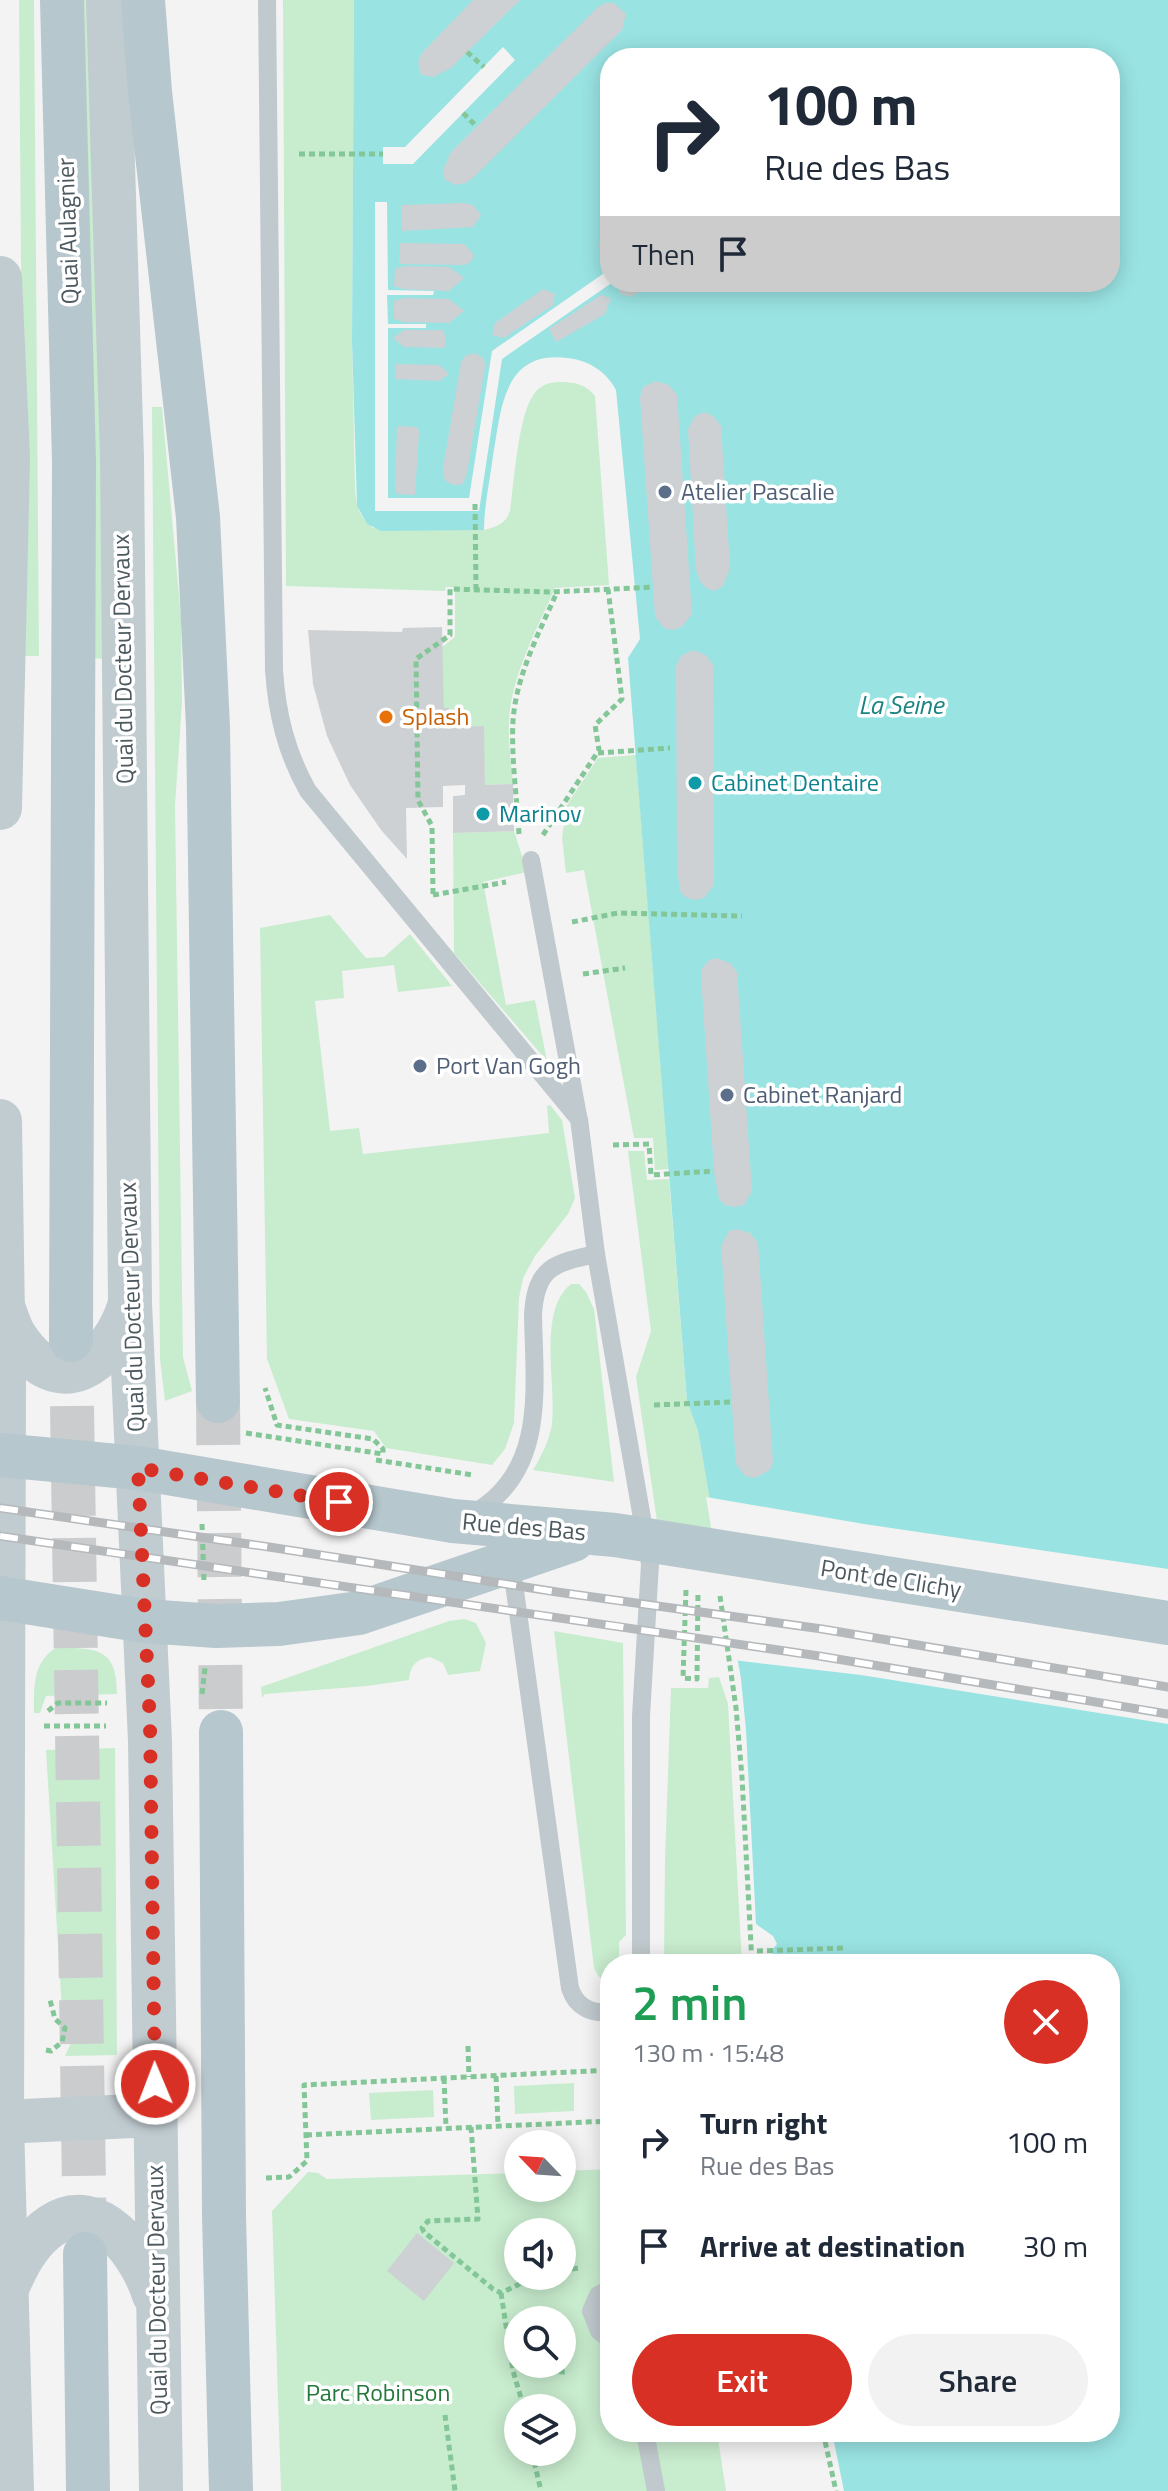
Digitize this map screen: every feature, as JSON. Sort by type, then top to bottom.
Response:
[{"type":"main road","name":"Quai Aulagnier","points":[[62,0],[74,461]]},
{"type":"main road","name":"Quai Aulagnier","points":[[108,0],[122,458]]},
{"type":"main road","points":[[143,0],[150,92],[198,517],[208,727],[228,1419]]},
{"type":"main road","points":[[0,278],[8,458],[0,808]]},
{"type":"main road","name":"Quai du Docteur Dervaux","points":[[122,458],[130,1303],[149,1714],[161,2491]]},
{"type":"main road","name":"Quai du Docteur Dervaux","points":[[71,1340],[74,461]]},
{"type":"main road","points":[[0,1121],[4,1374],[1,1455],[1,2122],[12,2491]]},
{"type":"main road","points":[[2,1305],[16,1336],[35,1358],[65,1372],[85,1368],[106,1353],[123,1327],[130,1303]]},
{"type":"main road","name":"Rue des Bas","points":[[1,1455],[138,1468],[453,1521],[615,1535]]},
{"type":"main road","name":"Rue des Bas","points":[[1,1598],[145,1621],[216,1626],[279,1624],[359,1613],[575,1539],[615,1535]]},
{"type":"main road","name":"Pont de Clichy","points":[[615,1535],[1168,1623]]},
{"type":"main road","points":[[221,1732],[224,2216],[231,2491]]},
{"type":"main road","points":[[1,2122],[156,2115]]},
{"type":"main road","points":[[8,2286],[20,2260],[52,2225],[64,2219],[90,2218],[104,2224],[130,2246],[145,2271],[156,2301]]},
{"type":"main road","points":[[85,2254],[88,2491]]},
{"type":"lane","points":[[267,0],[274,670],[280,723],[289,753],[308,791],[579,1119]]},
{"type":"lane","points":[[532,864],[579,1119],[596,1254],[650,1564],[641,1716],[641,1954]]},
{"type":"lane","points":[[453,1521],[492,1501],[510,1481],[532,1434],[535,1408],[533,1314],[537,1289],[543,1277],[557,1264],[596,1254]]},
{"type":"lane","points":[[510,1559],[570,1988],[573,1998],[583,2007],[600,2013]]},
{"type":"lane","points":[[600,2294],[591,2311],[600,2332]]},
{"type":"lane","points":[[647,2442],[656,2491]]},
{"type":"path","points":[[467,52],[484,67]]},
{"type":"path","points":[[463,113],[477,127]]},
{"type":"path","points":[[270,155],[383,154]]},
{"type":"path","points":[[475,504],[476,589]]},
{"type":"path","points":[[433,946],[432,826],[418,800],[416,659],[450,635],[450,589],[557,592],[653,587]]},
{"type":"path","points":[[433,895],[532,864],[599,750],[595,725],[622,699],[608,589]]},
{"type":"path","points":[[532,864],[519,836],[513,721],[519,687],[533,645],[557,592]]},
{"type":"path","points":[[597,753],[670,748]]},
{"type":"path","points":[[543,927],[618,913],[742,916]]},
{"type":"path","points":[[553,979],[625,968]]},
{"type":"path","points":[[645,1144],[649,1144],[651,1175],[714,1171]]},
{"type":"path","points":[[623,1406],[732,1402]]},
{"type":"path","points":[[228,1419],[510,1481]]},
{"type":"path","points":[[202,1528],[205,1582]]},
{"type":"path","points":[[650,1564],[687,1569],[683,1678],[697,1679],[699,1585]]},
{"type":"path","points":[[719,1587],[741,1763],[751,1954]]},
{"type":"path","points":[[2,1721],[33,1728],[149,1714],[199,1698],[203,1693],[205,1673]]},
{"type":"path","points":[[46,1738],[46,1713],[58,1703],[149,1714]]},
{"type":"path","points":[[757,1951],[845,1948]]},
{"type":"path","points":[[50,1989],[50,2005],[55,2019],[65,2028],[62,2042],[51,2051]]},
{"type":"path","points":[[468,2046],[469,2077]]},
{"type":"path","points":[[257,2179],[289,2177],[307,2161],[304,2085],[600,2070]]},
{"type":"path","points":[[496,2076],[498,2125]]},
{"type":"path","points":[[444,2078],[446,2128]]},
{"type":"path","points":[[306,2135],[600,2121]]},
{"type":"path","points":[[471,2127],[478,2219],[428,2221],[422,2228],[424,2233],[501,2293]]},
{"type":"path","points":[[501,2293],[507,2290]]},
{"type":"path","points":[[501,2293],[504,2313]]},
{"type":"path","points":[[445,2415],[455,2491]]},
{"type":"path","points":[[825,2442],[836,2491]]},
{"type":"path","points":[[535,2466],[541,2491]]},
{"type":"green space","points":[[19,0],[34,0],[39,656],[24,656]]},
{"type":"green space","points":[[82,0],[97,0],[106,659],[90,658]]},
{"type":"green space","points":[[283,0],[354,0],[352,341],[355,488],[357,505],[364,520],[373,528],[493,528],[506,519],[510,511],[520,433],[534,394],[546,384],[567,382],[584,387],[595,396],[609,585],[555,588],[514,687],[509,730],[513,784],[485,785],[483,726],[450,727],[449,708],[444,708],[442,647],[455,637],[455,587],[446,587],[445,591],[286,586]]},
{"type":"green space","points":[[152,407],[162,407],[181,618],[182,703],[175,805],[183,1357],[192,1391],[165,1401],[160,1359]]},
{"type":"green space","points":[[636,755],[669,1169],[655,1170],[653,1138],[634,1138],[584,870],[566,873],[562,837],[567,805],[598,758]]},
{"type":"green space","points":[[514,831],[527,872],[483,882],[506,1005],[535,1000],[547,1061],[454,953],[453,833]]},
{"type":"green space","points":[[330,915],[366,958],[384,957],[410,934],[452,986],[398,992],[394,965],[342,971],[344,998],[315,1001],[330,1131],[359,1128],[363,1154],[549,1133],[547,1106],[550,1105],[562,1120],[575,1198],[568,1214],[535,1256],[523,1278],[519,1298],[514,1423],[505,1449],[492,1465],[386,1448],[374,1431],[289,1419],[267,1359],[260,928]]},
{"type":"green space","points":[[628,1151],[644,1151],[647,1180],[669,1179],[687,1401],[698,1431],[719,1549],[660,1542],[636,1377],[651,1331]]},
{"type":"green space","points":[[571,1284],[579,1284],[594,1309],[614,1482],[533,1470],[545,1448],[552,1424],[551,1330],[554,1312]]},
{"type":"green space","points":[[464,1619],[476,1623],[486,1643],[480,1671],[448,1675],[443,1663],[430,1657],[415,1664],[409,1680],[265,1694],[262,1698],[261,1687],[449,1621]]},
{"type":"green space","points":[[554,1631],[623,1643],[626,1935],[619,1942],[619,1954],[600,1954],[600,1977],[594,1968]]},
{"type":"green space","points":[[58,1647],[94,1651],[109,1659],[117,1694],[46,1696],[40,1713],[34,1713],[39,1667],[43,1659]]},
{"type":"green space","points":[[719,1677],[728,1704],[741,1954],[664,1954],[671,1688],[708,1688],[709,1678]]},
{"type":"green space","points":[[115,1748],[117,2055],[65,2056],[76,2032],[72,2019],[62,2010],[46,1750]]},
{"type":"green space","points":[[574,2083],[574,2111],[515,2114],[514,2086]]},
{"type":"green space","points":[[433,2090],[434,2117],[371,2120],[369,2093]]},
{"type":"green space","name":"Parc Robinson","points":[[600,2169],[600,2442],[719,2442],[726,2491],[281,2491],[272,2211],[308,2172],[318,2173],[327,2179],[504,2173],[504,2202],[576,2202],[576,2170]]},
{"type":"water","name":"La Seine","points":[[354,0],[1168,0],[1168,2491],[844,2491],[834,2442],[1120,2442],[1120,1954],[772,1954],[777,1944],[773,1936],[756,1924],[741,1679],[698,1431],[687,1401],[628,658],[640,639],[616,390],[596,368],[567,358],[546,358],[530,363],[518,373],[509,387],[499,420],[484,530],[381,531],[367,524],[357,506],[352,341]]},
{"type":"pier","points":[[503,47],[515,60],[413,164],[383,164],[383,147],[405,147]]},
{"type":"pier","points":[[375,202],[387,202],[388,290],[434,291],[433,295],[387,295],[388,324],[426,324],[426,328],[388,328],[388,498],[469,498],[492,351],[600,276],[600,291],[502,359],[479,511],[375,511]]},
{"type":"pier","points":[[706,1497],[1168,1569],[1168,1724],[861,1675],[733,1660]]},
{"type":"building","points":[[473,0],[520,0],[451,68],[433,77],[421,75],[418,63],[421,54]]},
{"type":"building","points":[[614,3],[626,14],[622,30],[604,48],[600,48],[600,52],[475,176],[466,183],[456,185],[445,180],[443,170],[451,152],[599,6]]},
{"type":"building","points":[[401,205],[473,205],[481,215],[473,227],[402,231]]},
{"type":"building","points":[[400,243],[464,244],[474,255],[471,262],[464,265],[399,264]]},
{"type":"building","points":[[405,266],[449,267],[464,278],[449,291],[394,286],[395,269]]},
{"type":"building","points":[[543,289],[555,294],[553,305],[504,338],[492,335],[495,323]]},
{"type":"building","points":[[619,292],[639,292],[630,297]]},
{"type":"building","points":[[601,295],[611,298],[605,314],[556,342],[549,329]]},
{"type":"building","points":[[405,298],[449,299],[464,311],[449,323],[394,319],[394,301]]},
{"type":"building","points":[[404,330],[444,330],[446,345],[444,348],[404,347],[393,338]]},
{"type":"building","points":[[475,353],[484,359],[485,366],[467,473],[463,484],[454,485],[445,481],[443,469],[461,362],[465,356]]},
{"type":"building","points":[[396,364],[439,365],[449,374],[439,381],[395,379]]},
{"type":"building","name":"Atelier Pascalie","points":[[656,381],[669,385],[677,395],[692,614],[682,627],[673,630],[664,628],[655,616],[640,398],[643,387]]},
{"type":"building","points":[[704,412],[713,416],[721,426],[730,568],[723,586],[714,591],[700,581],[696,570],[688,429],[695,416]]},
{"type":"building","points":[[397,426],[417,427],[419,432],[415,495],[397,494],[395,489]]},
{"type":"building","points":[[442,627],[444,708],[449,708],[450,727],[484,726],[485,785],[513,784],[514,831],[453,833],[453,796],[465,795],[465,785],[443,786],[443,807],[406,808],[407,859],[381,830],[350,785],[327,736],[313,684],[308,630],[402,632],[403,628]]},
{"type":"building","name":"Cabinet Dentaire","points":[[693,650],[706,655],[713,665],[714,885],[704,898],[694,900],[680,891],[677,869],[676,666],[681,656]]},
{"type":"building","name":"Cabinet Ranjard","points":[[716,958],[730,963],[737,972],[752,1191],[744,1205],[734,1207],[725,1205],[719,1199],[714,1171],[701,975],[708,961]]},
{"type":"building","points":[[737,1229],[750,1233],[758,1243],[773,1462],[770,1470],[755,1478],[745,1476],[736,1464],[721,1246],[729,1231]]},
{"type":"building","points":[[417,2233],[454,2263],[424,2301],[387,2271]]},
{"type":"tunnel","points":[[71,1340],[85,2253]]},
{"type":"tunnel","points":[[218,1401],[221,1732]]},
{"type":"railway","points":[[0,1508],[822,1629],[1168,1687]]},
{"type":"railway","points":[[0,1536],[819,1656],[1168,1714]]},
{"type":"place","name":"Atelier Pascalie","points":[[665,492]]},
{"type":"place","name":"Splash","points":[[386,717]]},
{"type":"place","name":"Cabinet Dentaire","points":[[695,783]]},
{"type":"place","name":"Marinov","points":[[483,814]]},
{"type":"place","name":"Port Van Gogh","points":[[420,1066]]},
{"type":"place","name":"Cabinet Ranjard","points":[[727,1095]]},
{"type":"route","points":[[155,2084],[150,1725],[138,1468],[339,1502]]}]
